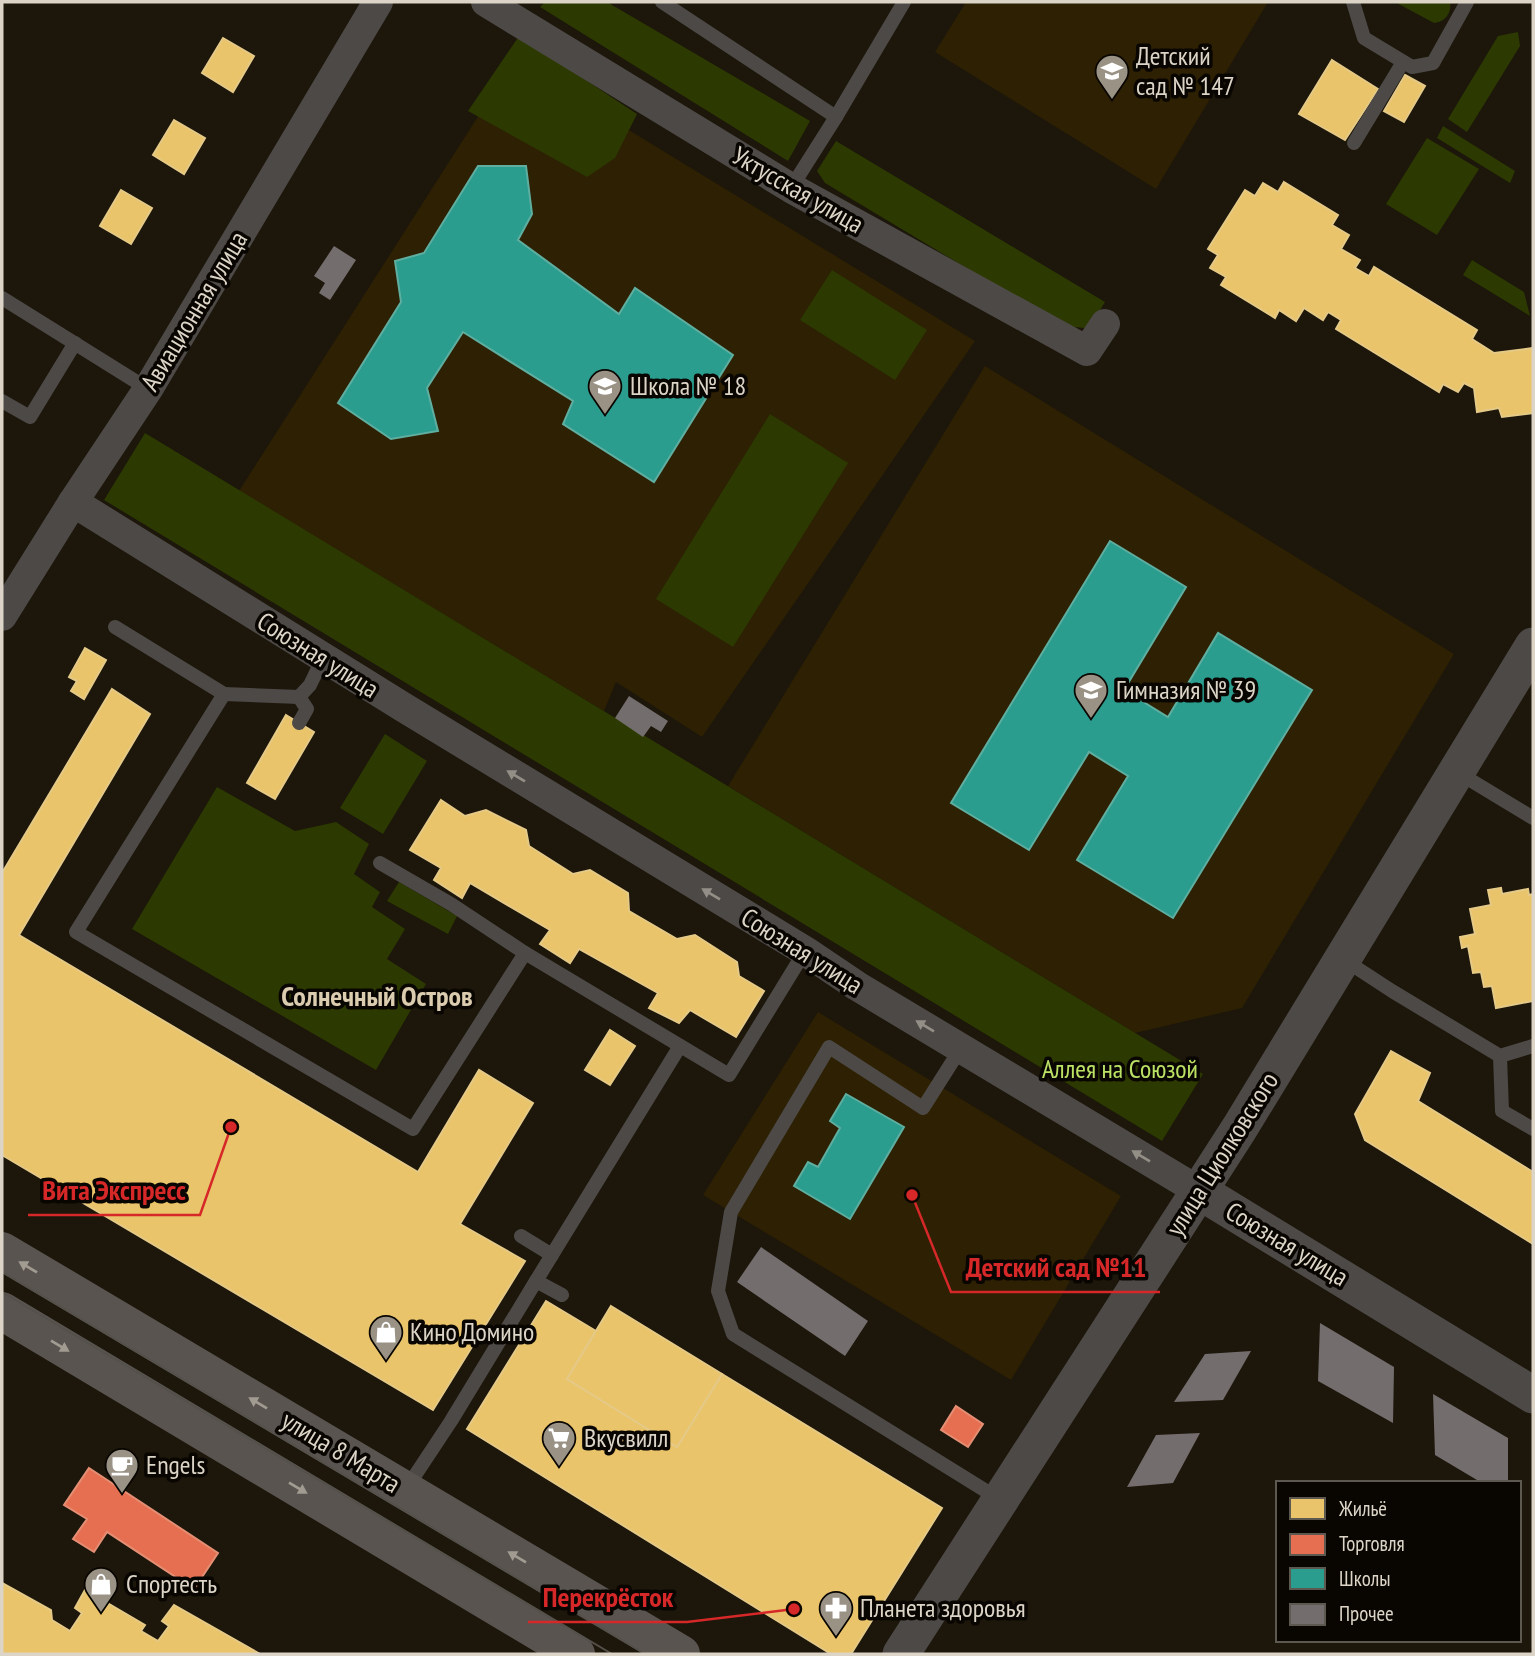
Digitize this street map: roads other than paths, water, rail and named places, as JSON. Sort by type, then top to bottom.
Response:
[{"type":"main road","name":"улица 8 Марта","points":[[2,1251],[681,1654]]},
{"type":"main road","name":"улица 8 Марта","points":[[2,1311],[576,1654]]},
{"type":"street","name":"Авиационная улица","points":[[2,616],[148,389],[378,2]]},
{"type":"street","name":"Уктусская улица","points":[[486,2],[791,188],[1087,351],[1105,324]]},
{"type":"street","name":"Союзная улица","points":[[73,502],[323,658],[806,951],[858,986],[1533,1395]]},
{"type":"street","name":"улица Циолковского","points":[[901,1654],[1199,1191],[1533,646]]},
{"type":"lane","points":[[662,2],[836,117]]},
{"type":"lane","points":[[791,188],[904,2]]},
{"type":"lane","points":[[1353,2],[1364,37],[1412,67],[1433,64],[1467,2]]},
{"type":"lane","points":[[1354,143],[1403,62]]},
{"type":"lane","points":[[2,298],[148,389]]},
{"type":"lane","points":[[2,401],[30,417],[75,343]]},
{"type":"lane","points":[[115,626],[224,694],[299,697],[310,685],[323,658]]},
{"type":"lane","points":[[224,694],[76,932],[413,1129],[524,953]]},
{"type":"lane","points":[[299,697],[307,709],[299,723]]},
{"type":"lane","points":[[1456,771],[1533,818]]},
{"type":"lane","points":[[380,863],[451,904],[524,953],[729,1075],[806,951]]},
{"type":"lane","points":[[1343,958],[1500,1056],[1533,1046]]},
{"type":"lane","points":[[405,1490],[451,1421],[680,1046]]},
{"type":"lane","points":[[961,1048],[923,1108],[829,1048],[731,1212],[718,1291],[733,1335],[1000,1500]]},
{"type":"lane","points":[[1500,1056],[1502,1111],[1533,1129]]},
{"type":"lane","points":[[521,1236],[552,1255]]},
{"type":"lane","points":[[536,1280],[562,1295]]},
{"type":"tram line","points":[[2,1272],[645,1654]]},
{"type":"tram line","points":[[2,1292],[612,1654]]},
{"type":"place","name":"Детский сад № 147","points":[[1112,101]]},
{"type":"place","name":"Школа № 18","points":[[605,416]]},
{"type":"place","name":"Гимназия № 39","points":[[1091,720]]},
{"type":"place","name":"Вита Экспресс","points":[[231,1127]]},
{"type":"place","name":"Детский сад №11","points":[[912,1195]]},
{"type":"place","name":"Кино Домино","points":[[386,1362]]},
{"type":"place","name":"Вкусвилл","points":[[559,1468]]},
{"type":"place","name":"Engels","points":[[122,1495]]},
{"type":"place","name":"Перекрёсток","points":[[794,1609]]},
{"type":"place","name":"Спортесть","points":[[101,1614]]},
{"type":"place","name":"Планета здоровья","points":[[836,1638]]},
{"type":"district","name":"Солнечный Остров","points":[[377,996]]},
{"type":"park label","name":"Аллея на Союзой","points":[[1120,1069]]}]
